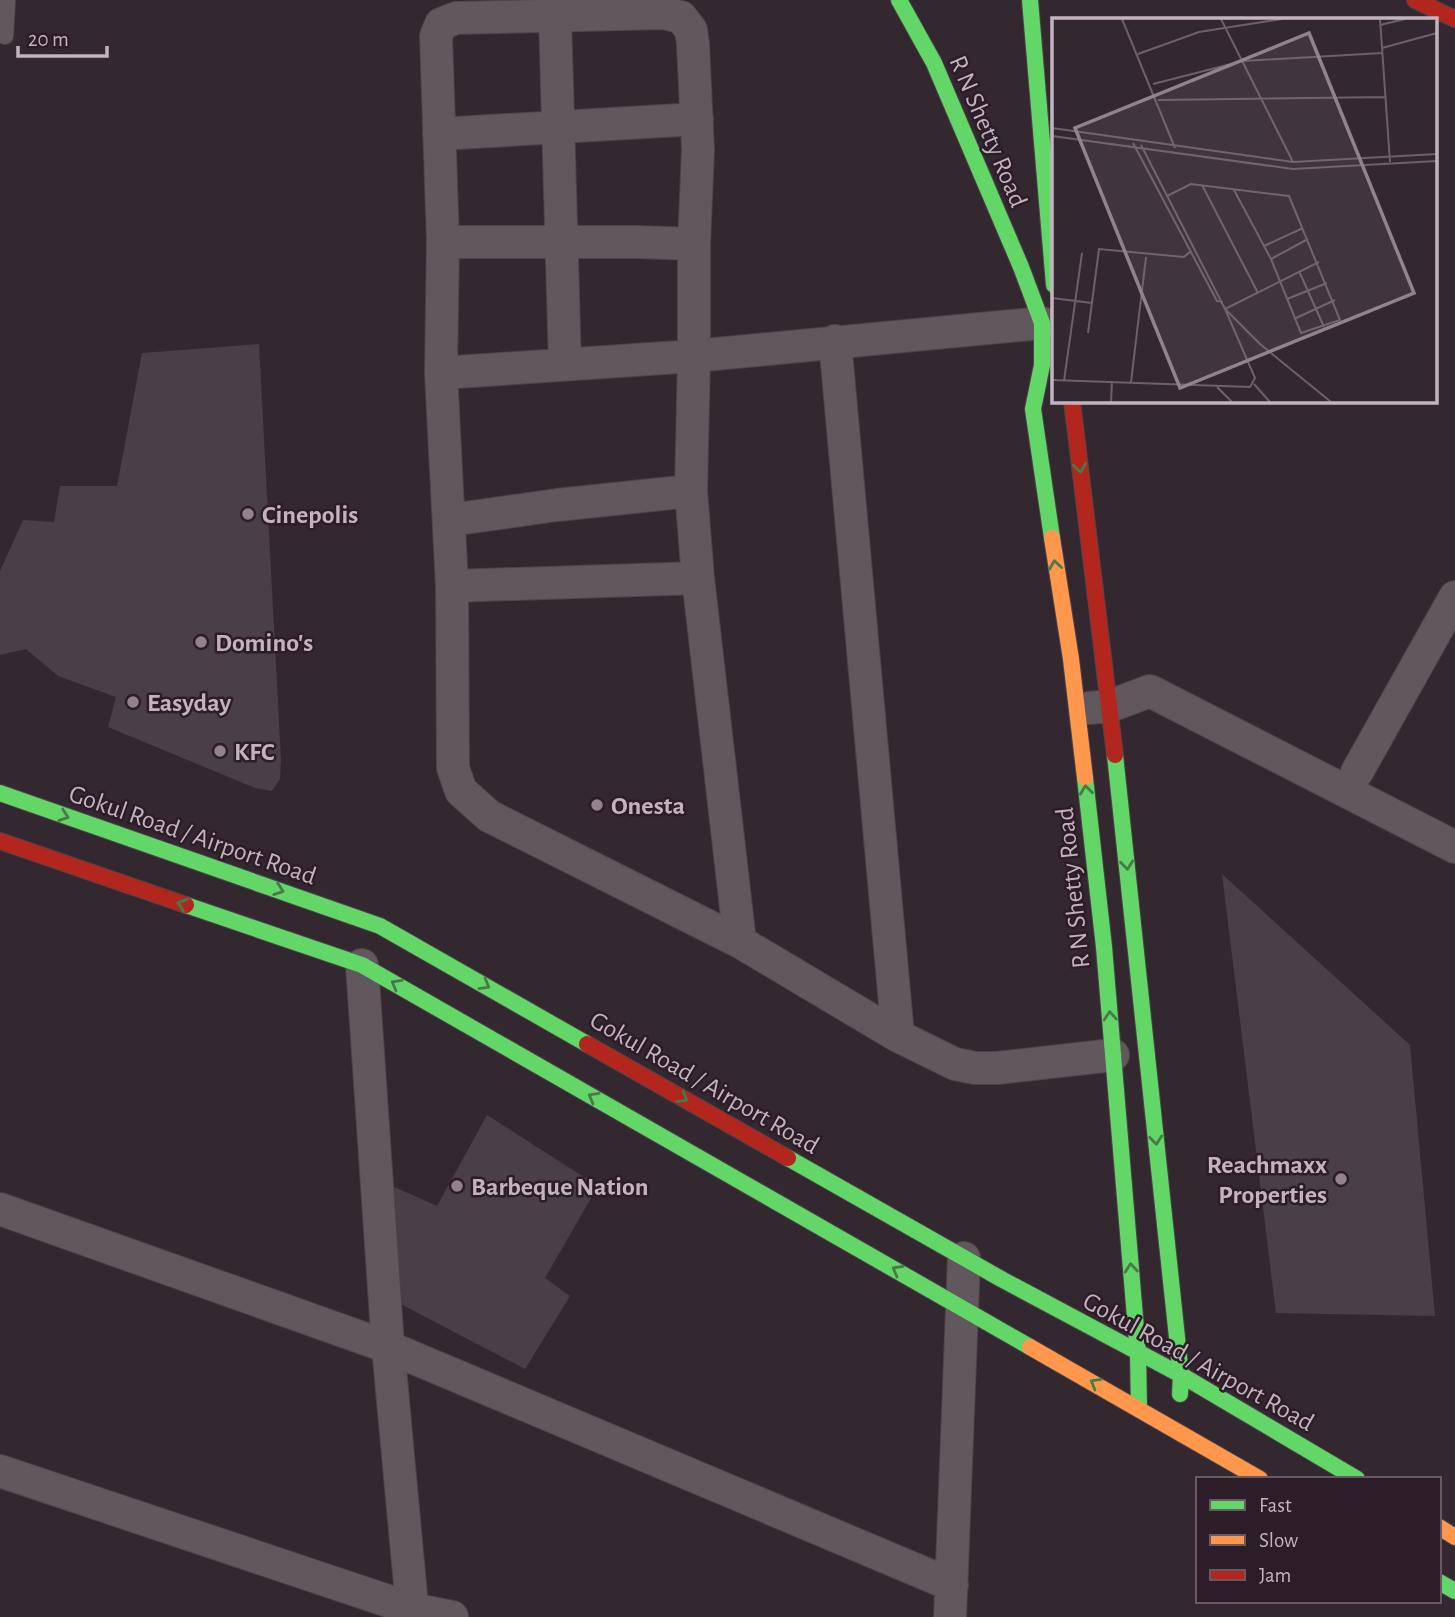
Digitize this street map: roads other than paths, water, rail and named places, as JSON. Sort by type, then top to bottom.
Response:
[{"type":"main road","name":"R N Shetty Road","points":[[900,0],[934,63],[1048,309],[1048,370],[1033,409],[1071,659],[1104,947],[1113,1055],[1134,1093],[1181,1375],[1179,1432]]},
{"type":"main road","points":[[1030,0],[1052,261]]},
{"type":"main road","points":[[1415,0],[1455,19]]},
{"type":"main road","name":"R N Shetty Road","points":[[1072,402],[1110,706],[1134,1093],[1139,1409]]},
{"type":"main road","points":[[1071,659],[1104,656]]},
{"type":"main road","name":"Gokul Road / Airport Road","points":[[0,793],[380,926],[964,1258],[1181,1375],[1354,1477]]},
{"type":"main road","points":[[0,841],[362,965],[1257,1477]]},
{"type":"street","points":[[740,942],[698,578],[691,491],[698,119],[691,30],[681,17],[663,13],[456,18],[442,24],[436,36],[443,242],[441,373],[452,586],[453,768],[461,791],[489,816],[740,942],[898,1036],[956,1064],[975,1068],[998,1068],[1113,1055]]},
{"type":"street","points":[[555,16],[565,365]]},
{"type":"street","points":[[439,134],[698,119]]},
{"type":"street","points":[[443,242],[694,244]]},
{"type":"street","points":[[441,373],[694,356],[835,341],[1048,309]]},
{"type":"street","points":[[835,341],[898,1036]]},
{"type":"street","points":[[450,520],[557,505],[691,491]]},
{"type":"street","points":[[452,586],[698,578]]},
{"type":"street","points":[[1357,772],[1455,597]]},
{"type":"street","points":[[1077,709],[1110,706],[1150,691],[1455,847]]},
{"type":"street","points":[[362,965],[388,1347],[413,1613]]},
{"type":"street","points":[[0,1209],[388,1347],[952,1585]]},
{"type":"street","points":[[950,1617],[964,1258]]},
{"type":"street","points":[[0,1471],[413,1613],[452,1617]]},
{"type":"lane","points":[[5,36],[7,0]]},
{"type":"place","name":"Cinepolis","points":[[248,514]]},
{"type":"place","name":"Domino's","points":[[201,642]]},
{"type":"place","name":"Easyday","points":[[133,702]]},
{"type":"place","name":"KFC","points":[[220,751]]},
{"type":"place","name":"Onesta","points":[[597,805]]},
{"type":"place","name":"Reachmaxx Properties","points":[[1341,1179]]},
{"type":"place","name":"Barbeque Nation","points":[[457,1186]]}]
